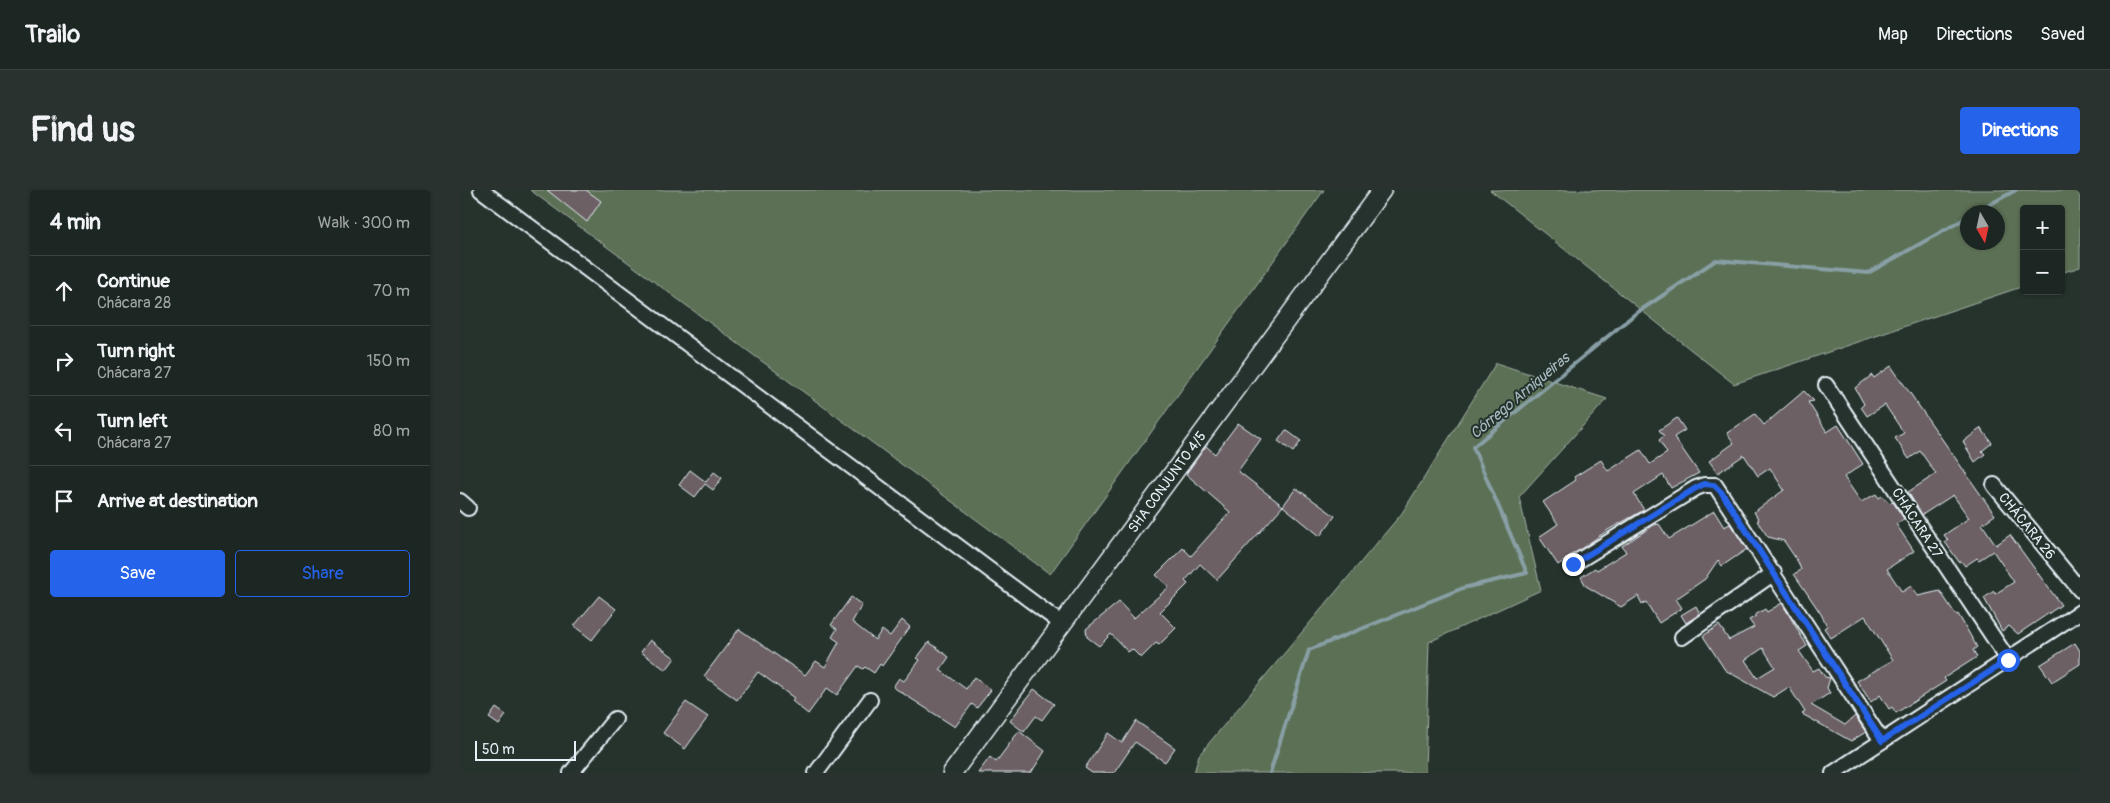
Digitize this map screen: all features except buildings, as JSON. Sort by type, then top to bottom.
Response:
[{"type":"street","points":[[481,190],[1062,624]]},
{"type":"street","name":"SHA CONJUNTO 4/5","points":[[952,773],[1382,190]]},
{"type":"street","name":"CHÁCARA 27","points":[[1826,385],[2008,660]]},
{"type":"street","points":[[1573,564],[1696,488],[1710,484],[1717,487],[1882,741]]},
{"type":"street","name":"CHÁCARA 26","points":[[1994,485],[2080,590]]},
{"type":"street","points":[[1682,637],[1774,573]]},
{"type":"street","points":[[1833,773],[2080,612]]},
{"type":"street","points":[[816,773],[870,700]]},
{"type":"street","points":[[571,773],[615,719]]},
{"type":"green space","points":[[530,190],[1324,190],[1050,574]]},
{"type":"green space","points":[[1490,190],[2080,190],[2080,267],[2065,272],[2065,205],[2020,205],[2020,287],[1734,384]]},
{"type":"green space","points":[[1496,363],[1607,399],[1519,497],[1541,590],[1429,642],[1425,773],[1194,773],[1199,755],[1402,513]]},
{"type":"waterway","name":"Córrego Arniqueiras","points":[[1989,205],[2016,190]]},
{"type":"waterway","name":"Córrego Arniqueiras","points":[[1270,773],[1309,650],[1463,588],[1527,573],[1473,447],[1635,314],[1716,260],[1868,273],[1960,221]]},
{"type":"route","points":[[1573,564],[1696,488],[1704,484],[1710,484],[1717,487],[1722,493],[1882,741],[2008,660]]}]
